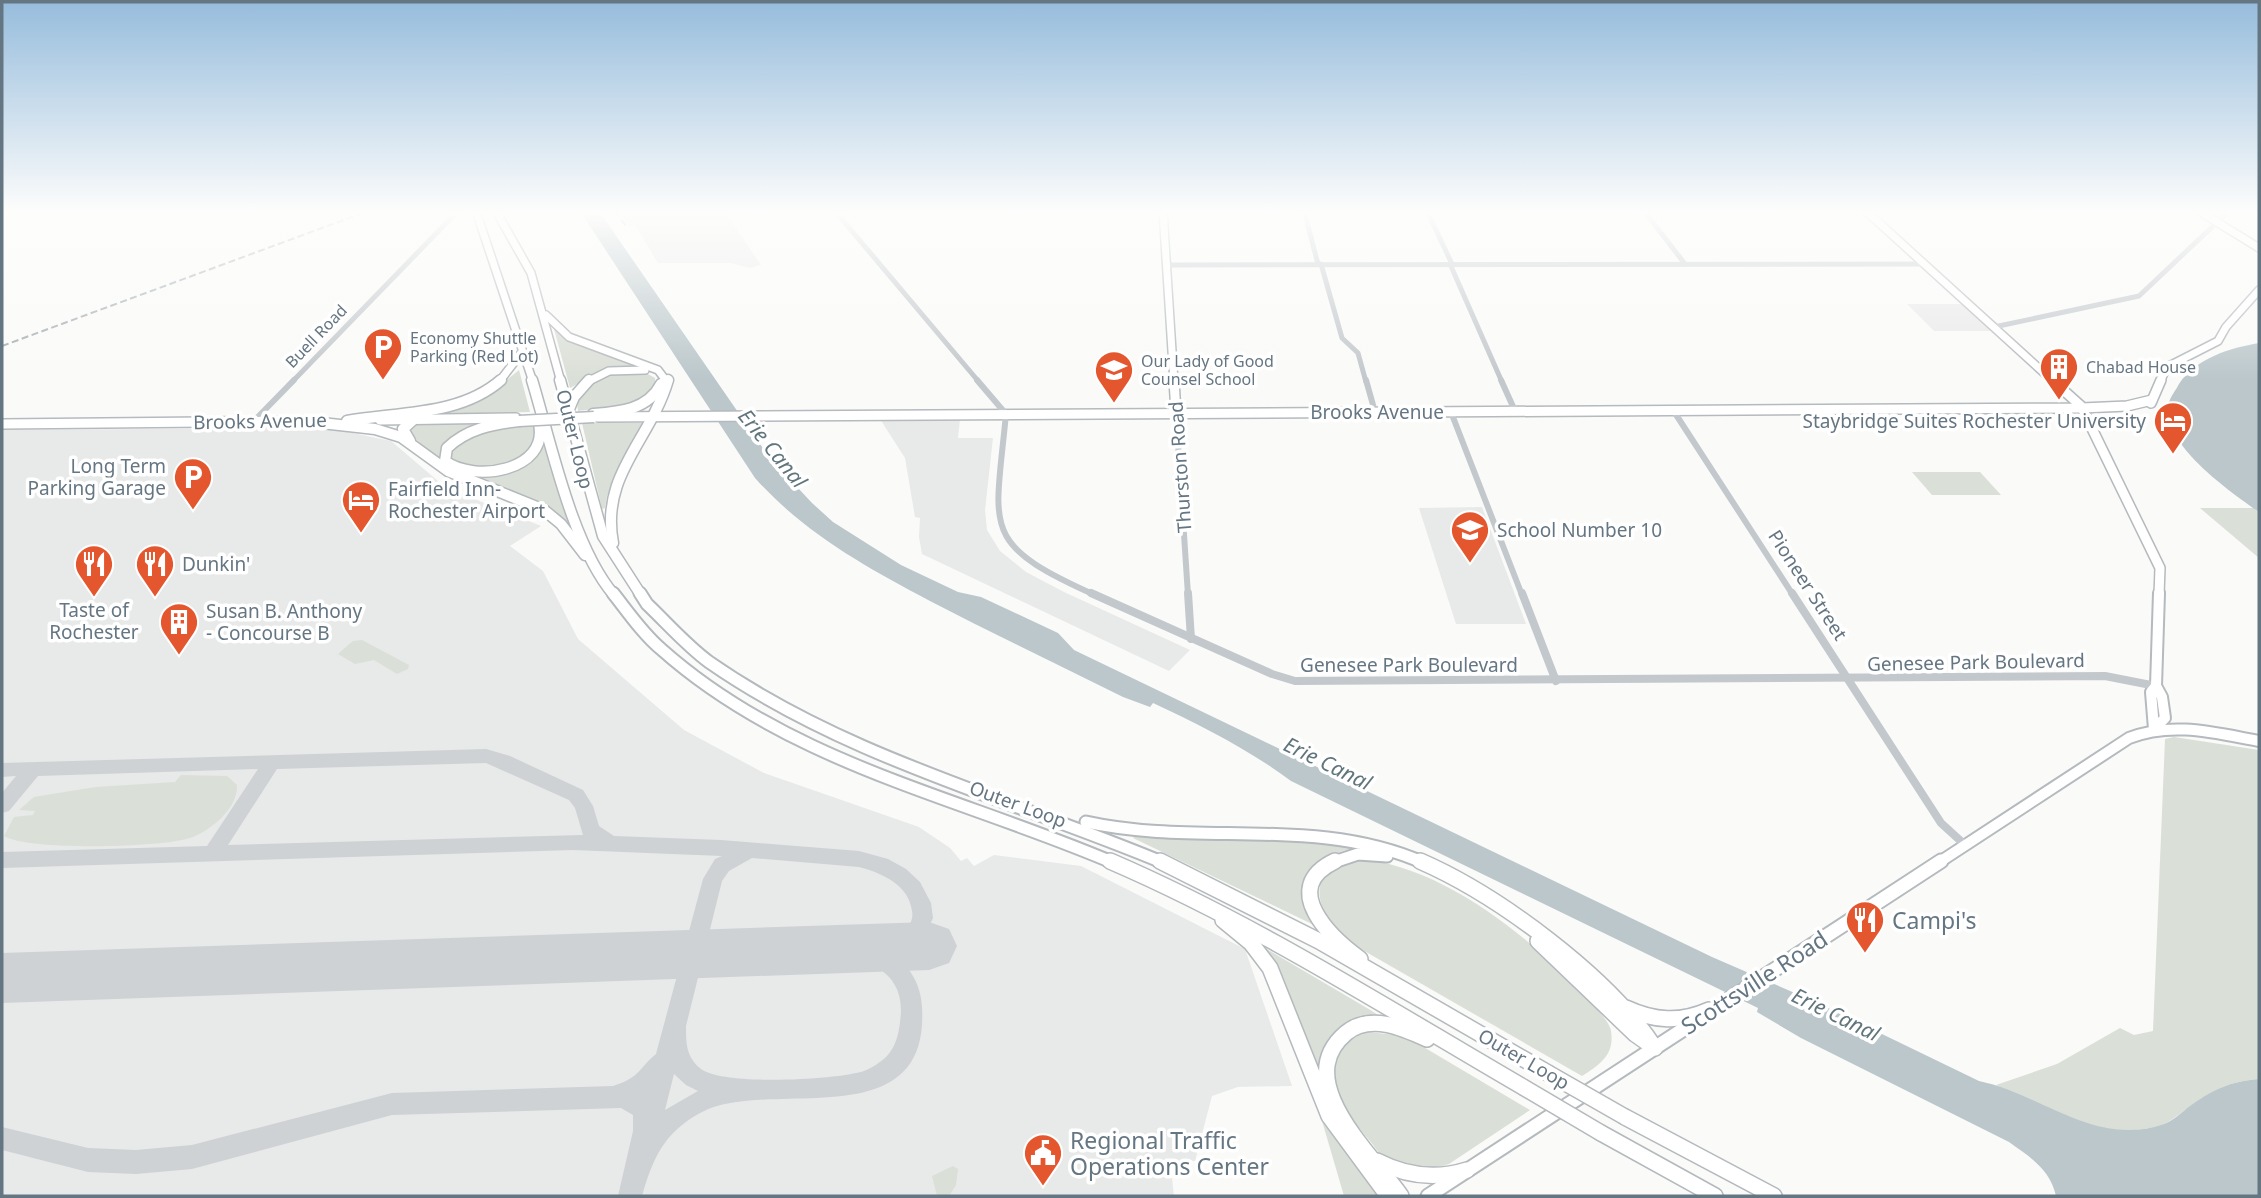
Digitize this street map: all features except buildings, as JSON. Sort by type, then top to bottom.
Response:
[{"type":"highway","name":"Outer Loop","points":[[494,267],[580,533],[605,583],[640,628],[675,661],[725,698],[767,724],[856,765],[1100,856],[1211,909],[1715,1196]]},
{"type":"highway","name":"Outer Loop","points":[[528,267],[542,310],[598,525],[628,580],[650,608],[683,641],[763,698],[866,749],[1094,832],[1192,874],[1625,1117],[1774,1196]]},
{"type":"highway","points":[[542,310],[569,337],[663,373],[668,380],[667,387],[614,488],[608,507],[609,533],[628,580]]},
{"type":"highway","points":[[347,421],[431,410],[472,399],[507,377],[522,352]]},
{"type":"highway","points":[[542,414],[539,425],[540,443],[521,461],[499,469],[476,472],[457,470],[446,463],[447,448],[466,433],[519,420],[593,416],[622,410],[646,402],[659,389],[659,378],[635,369],[599,374],[578,386],[568,412]]},
{"type":"highway","points":[[413,420],[403,432],[413,444],[450,473],[534,505],[550,515],[566,530],[605,583]]},
{"type":"highway","points":[[303,421],[380,430],[413,444]]},
{"type":"highway","points":[[976,789],[1085,822],[1132,833],[1317,835],[1382,847],[1448,875],[1503,907],[1559,949],[1612,999],[1655,1048]]},
{"type":"highway","points":[[1426,1003],[1354,956],[1321,924],[1312,905],[1311,890],[1318,873],[1330,862],[1354,853],[1382,854],[1425,871],[1466,892],[1543,945],[1635,1034],[1655,1048]]},
{"type":"highway","points":[[1211,909],[1251,943],[1270,968],[1329,1116],[1388,1196]]},
{"type":"highway","points":[[1612,999],[1630,1010],[1659,1019],[1682,1019],[1709,1010]]},
{"type":"highway","points":[[1401,1196],[1334,1104],[1326,1084],[1326,1070],[1331,1052],[1339,1040],[1355,1028],[1375,1023],[1397,1026],[1523,1087]]},
{"type":"highway","points":[[1370,1155],[1392,1169],[1418,1175],[1447,1176],[1467,1170]]},
{"type":"main road","name":"Thurston Road","points":[[1166,267],[1176,413]]},
{"type":"main road","points":[[1927,267],[2082,408],[2160,568],[2156,686],[2151,692],[2154,729],[2190,730],[2259,741]]},
{"type":"main road","name":"Brooks Avenue","points":[[593,416],[2134,409],[2149,405],[2167,367],[2218,341],[2226,327],[2259,290]]},
{"type":"main road","name":"Brooks Avenue","points":[[2,421],[51,424],[519,420]]},
{"type":"main road","name":"Scottsville Road","points":[[1428,1196],[2123,741],[2154,729]]},
{"type":"street","name":"Buell Road","points":[[253,422],[404,267]]},
{"type":"street","points":[[882,267],[1006,414]]},
{"type":"street","points":[[1321,267],[1342,338],[1358,353],[1375,412]]},
{"type":"street","points":[[1452,267],[1515,411]]},
{"type":"street","points":[[1994,327],[2139,296],[2170,267]]},
{"type":"street","name":"Pioneer Street","points":[[1673,410],[1944,827],[1964,844]]},
{"type":"street","points":[[1451,412],[1556,681]]},
{"type":"street","name":"Thurston Road","points":[[1176,413],[1191,639]]},
{"type":"street","name":"Genesee Park Boulevard","points":[[1006,414],[998,513],[1003,535],[1013,550],[1046,573],[1272,674],[1307,682],[2105,676],[2156,686]]},
{"type":"shaded area","points":[[1907,304],[1962,304],[1992,331],[1934,331]]},
{"type":"shaded area","points":[[554,329],[569,340],[640,366],[600,372],[570,388]]},
{"type":"shaded area","points":[[519,370],[530,412],[408,415],[497,388]]},
{"type":"shaded area","points":[[607,373],[646,373],[655,378],[656,389],[635,404],[578,411],[576,393]]},
{"type":"shaded area","points":[[880,419],[960,419],[958,438],[993,438],[985,510],[987,530],[1000,551],[1026,572],[1064,592],[1190,650],[1169,671],[922,554],[920,518],[915,517],[905,458]]},
{"type":"shaded area","points":[[482,423],[459,435],[438,462],[407,430],[412,425]]},
{"type":"shaded area","points":[[582,423],[643,423],[607,496],[605,508],[602,509]]},
{"type":"shaded area","points":[[534,424],[536,443],[506,464],[477,467],[451,464],[449,450],[479,430]]},
{"type":"shaded area","points":[[2,430],[338,430],[391,441],[445,487],[541,526],[510,546],[543,571],[578,639],[684,730],[764,773],[919,827],[950,848],[961,861],[967,858],[974,866],[994,855],[1081,866],[1245,949],[1292,1086],[1238,1087],[1212,1096],[1195,1161],[1170,1161],[1174,1196],[2,1196]]},
{"type":"shaded area","points":[[544,446],[571,528],[555,514],[462,473],[496,472]]},
{"type":"shaded area","points":[[1912,472],[1980,472],[2001,495],[1932,495]]},
{"type":"shaded area","name":"School Number 10","points":[[1482,507],[1526,624],[1456,624],[1419,508]]},
{"type":"shaded area","points":[[2200,508],[2254,508],[2259,512],[2259,558]]},
{"type":"shaded area","points":[[362,640],[409,665],[408,669],[397,674],[374,660],[355,664],[338,654],[353,641]]},
{"type":"shaded area","points":[[2174,737],[2259,750],[2259,1079],[2216,1090],[2164,1124],[2121,1130],[2099,1127],[2056,1113],[1996,1085],[2057,1064],[2120,1028],[2134,1035],[2153,1031],[2165,739]]},
{"type":"shaded area","points":[[181,775],[227,776],[237,785],[233,802],[223,817],[193,837],[155,844],[67,846],[18,841],[4,836],[14,817],[33,815],[35,811],[19,810],[34,797],[96,787],[175,782]]},
{"type":"shaded area","points":[[1133,838],[1305,838],[1364,848],[1346,850],[1333,855],[1325,862],[1318,881],[1317,924],[1314,925]]},
{"type":"shaded area","points":[[1355,858],[1386,863],[1418,873],[1478,904],[1506,924],[1557,968],[1603,1016],[1611,1031],[1611,1047],[1608,1053],[1582,1076],[1347,941],[1322,906],[1321,884],[1338,866]]},
{"type":"shaded area","points":[[1258,944],[1383,1018],[1361,1021],[1320,1074]]},
{"type":"shaded area","points":[[1369,1032],[1405,1036],[1530,1110],[1449,1164],[1418,1168],[1387,1160],[1349,1112],[1335,1080],[1334,1065],[1339,1052],[1350,1040]]},
{"type":"shaded area","points":[[1320,1114],[1379,1196],[1344,1196]]},
{"type":"shaded area","points":[[953,1166],[958,1169],[956,1185],[949,1196],[937,1196],[932,1176]]},
{"type":"water","name":"Erie Canal","points":[[617,267],[638,267],[769,457],[812,503],[833,522],[901,565],[958,592],[981,597],[1058,633],[1074,650],[1712,957],[1820,1004],[1979,1081],[2069,1116],[2115,1129],[2139,1130],[2167,1123],[2215,1090],[2259,1079],[2259,1196],[2056,1196],[2044,1171],[2009,1142],[1801,1038],[1757,1012],[1758,1008],[1291,781],[1241,748],[1189,720],[1153,703],[1150,707],[1123,697],[930,601],[859,562],[815,532],[774,498],[755,478]]},
{"type":"water","points":[[2259,343],[2259,512],[2216,480],[2186,450],[2175,434],[2169,418],[2169,403],[2186,375],[2204,361],[2225,351]]},
{"type":"taxiway","points":[[272,762],[486,756],[504,761],[576,795],[584,806],[590,830],[607,841]]},
{"type":"taxiway","points":[[33,769],[272,762]]},
{"type":"taxiway","points":[[213,853],[272,762]]},
{"type":"taxiway","points":[[2,770],[33,769]]},
{"type":"taxiway","points":[[2,806],[33,769]]},
{"type":"taxiway","points":[[2,860],[573,842],[721,848],[859,859],[881,864],[899,875],[913,888],[921,903],[923,918],[917,931],[903,942],[879,948]]},
{"type":"taxiway","points":[[675,1026],[713,879],[722,865],[746,852]]},
{"type":"taxiway","points":[[675,1026],[675,1049],[682,1066],[694,1078],[710,1085],[748,1090],[825,1088],[863,1082],[880,1075],[894,1065],[904,1050],[912,1014],[908,988],[903,977],[887,962],[866,953],[832,949]]},
{"type":"taxiway","points":[[649,1126],[675,1026]]},
{"type":"taxiway","points":[[616,1096],[642,1085],[661,1063]]},
{"type":"taxiway","points":[[645,1152],[661,1130],[680,1113],[703,1100],[729,1092]]},
{"type":"taxiway","points":[[2,1139],[88,1160],[136,1162],[192,1157],[392,1104],[621,1097],[632,1100],[644,1110],[645,1131],[638,1167]]},
{"type":"taxiway","points":[[630,1196],[641,1158]]},
{"type":"runway","points":[[2,978],[929,946]]},
{"type":"railway","points":[[2,346],[216,267]]},
{"type":"place","name":"Economy Shuttle Parking (Red Lot)","points":[[383,381]]},
{"type":"place","name":"Chabad House","points":[[2059,401]]},
{"type":"place","name":"Our Lady of Good Counsel School","points":[[1114,404]]},
{"type":"place","name":"Staybridge Suites Rochester University","points":[[2173,455]]},
{"type":"place","name":"Long Term Parking Garage","points":[[193,511]]},
{"type":"place","name":"Fairfield Inn- Rochester Airport","points":[[361,534]]},
{"type":"place","name":"School Number 10","points":[[1470,564]]},
{"type":"place","name":"Taste of Rochester","points":[[94,598]]},
{"type":"place","name":"Dunkin'","points":[[155,598]]},
{"type":"place","name":"Susan B. Anthony - Concourse B","points":[[179,656]]},
{"type":"place","name":"Campi's","points":[[1865,954]]},
{"type":"place","name":"Regional Traffic Operations Center","points":[[1043,1187]]}]
